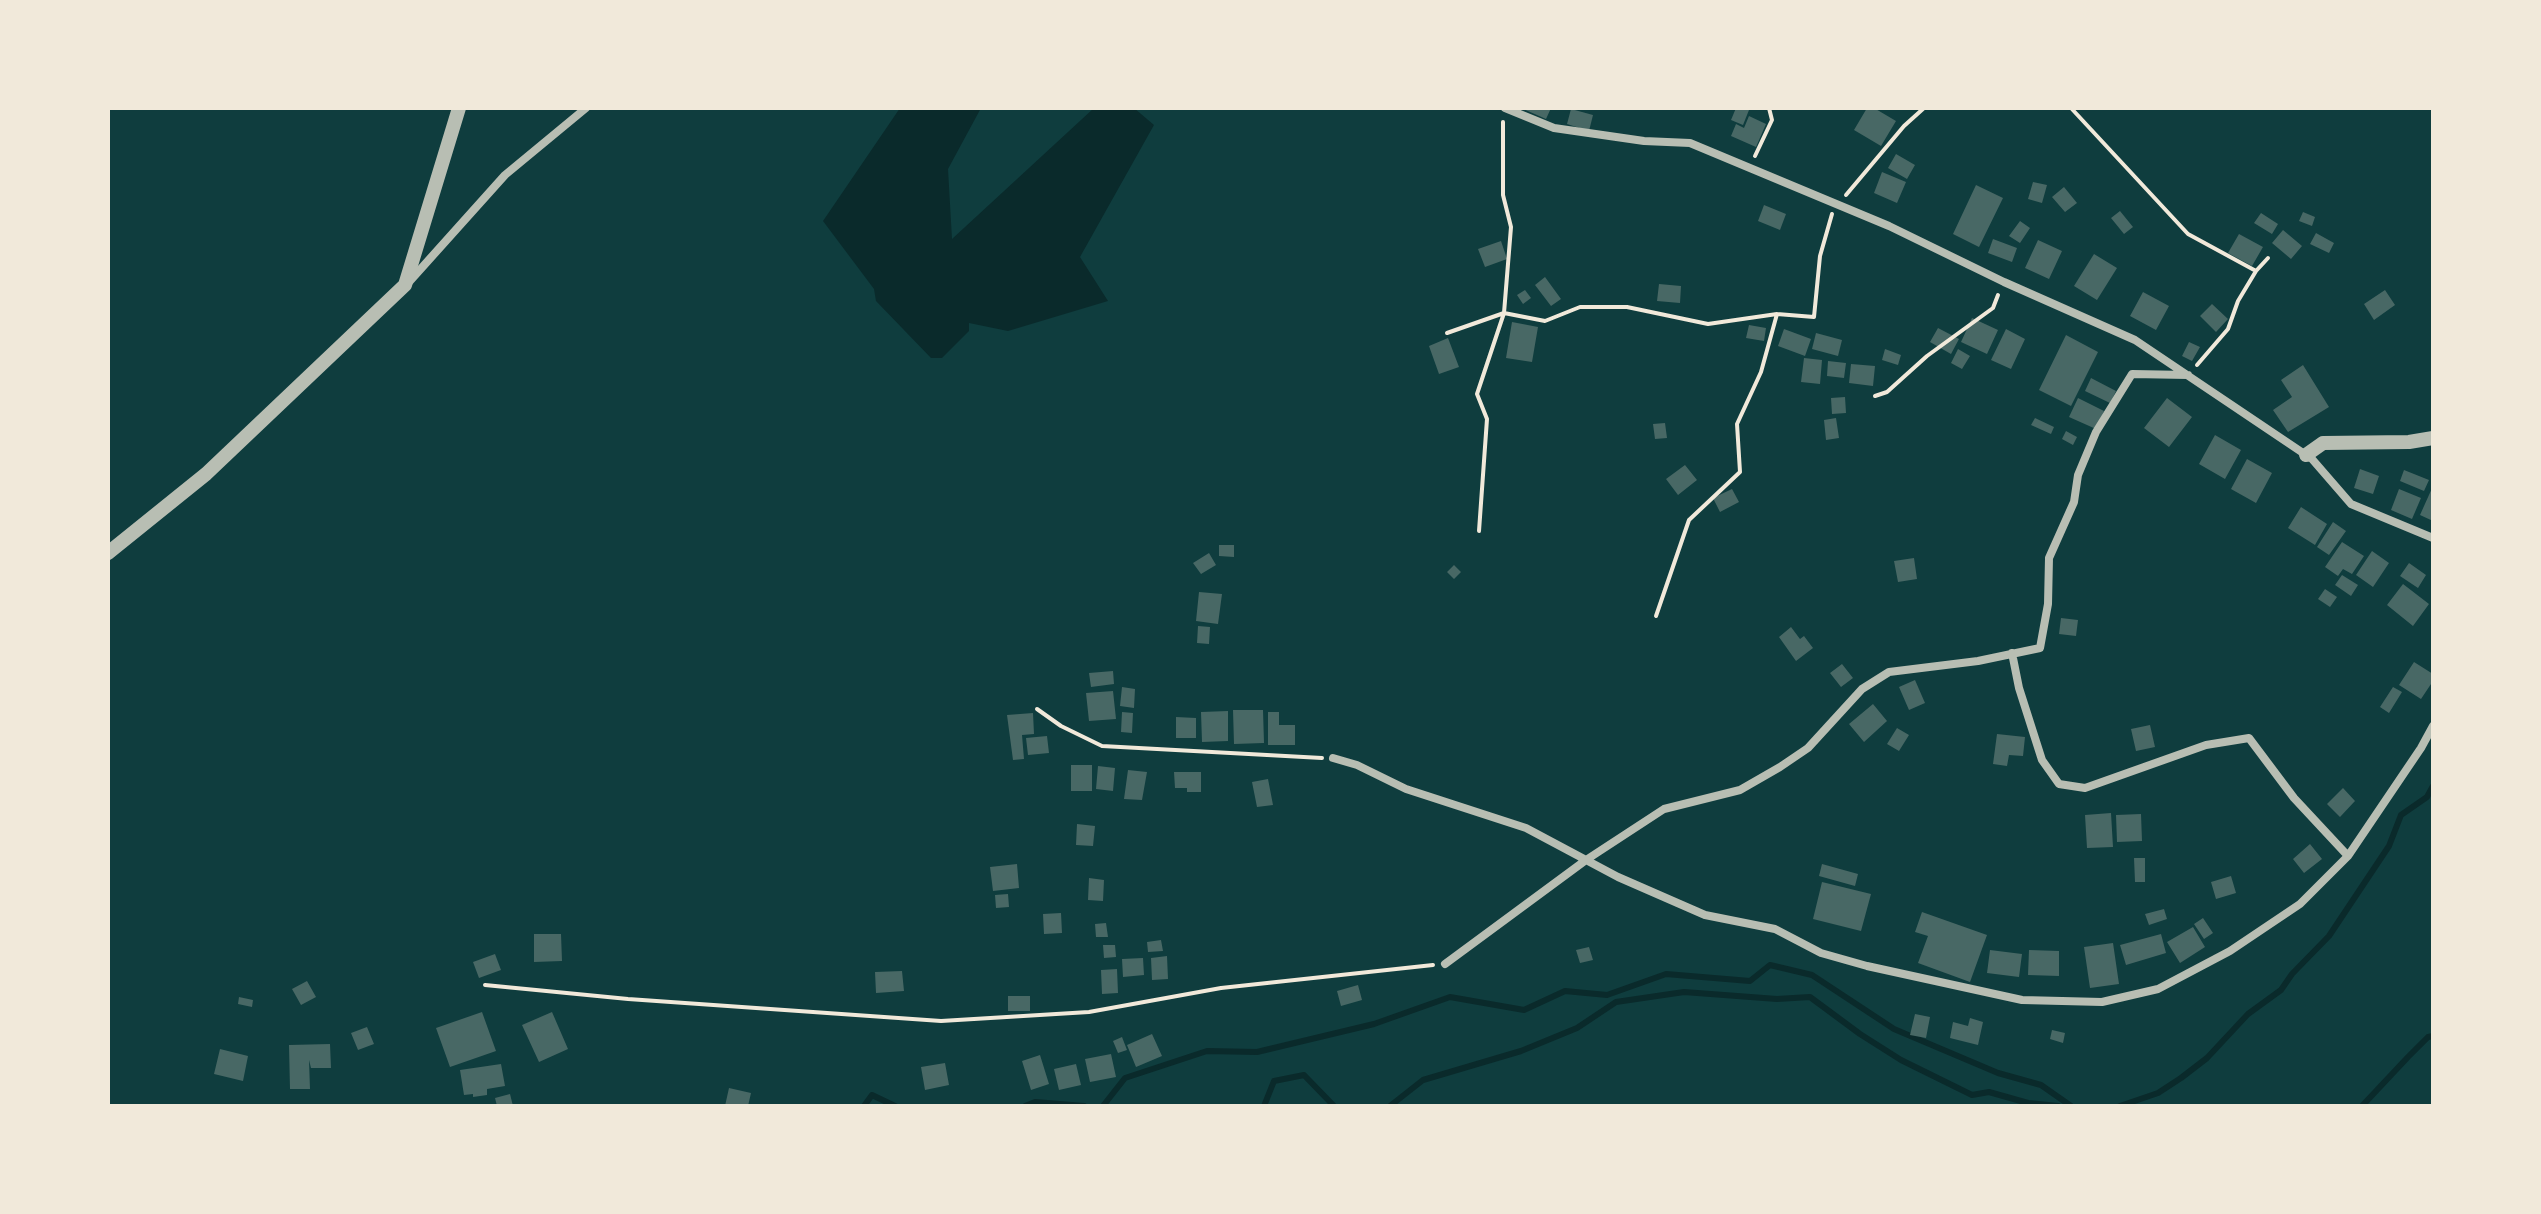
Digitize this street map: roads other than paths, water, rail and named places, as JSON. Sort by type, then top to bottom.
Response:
[{"type":"street","points":[[405,285],[459,108]]},
{"type":"street","points":[[108,553],[206,474],[405,285],[505,175],[586,108]]},
{"type":"street","points":[[1504,108],[1554,128],[1644,141],[1690,143],[1835,202],[2135,340],[2306,455],[2351,504],[2433,538]]},
{"type":"street","points":[[1445,964],[1586,860],[1664,809],[1740,790],[1780,767],[1808,748],[1862,689],[1889,672],[1978,661],[2040,648],[2048,604],[2049,558],[2074,502],[2078,475],[2096,432],[2132,374],[2188,375]]},
{"type":"street","points":[[2306,455],[2323,443],[2409,442],[2433,438]]},
{"type":"street","points":[[2012,653],[2019,688],[2042,760],[2059,784],[2085,788],[2206,745],[2249,738],[2294,798],[2348,856]]},
{"type":"street","points":[[1333,758],[1357,765],[1406,789],[1526,828],[1586,860],[1705,915],[1775,929],[1821,953],[2022,1000],[2102,1002],[2158,989],[2230,951],[2300,904],[2348,856],[2433,726]]},
{"type":"water","points":[[900,108],[981,108],[948,169],[952,239],[1094,108],[1134,108],[1154,125],[1080,257],[1108,301],[1008,331],[969,323],[969,331],[942,358],[931,358],[876,301],[874,289],[823,221]]},
{"type":"waterway","points":[[2120,1106],[2158,1093],[2181,1078],[2207,1058],[2248,1014],[2281,990],[2292,974],[2329,936],[2389,846],[2401,815],[2427,797],[2433,786]]},
{"type":"waterway","points":[[1103,1106],[1125,1078],[1207,1051],[1257,1052],[1374,1024],[1450,997],[1524,1010],[1565,991],[1607,995],[1666,974],[1750,981],[1770,965],[1812,975],[1894,1029],[1998,1073],[2041,1085],[2071,1106]]},
{"type":"waterway","points":[[1390,1106],[1423,1080],[1521,1051],[1577,1028],[1616,1002],[1684,992],[1777,999],[1810,997],[1901,1060],[1972,1095],[1989,1092],[2028,1103],[2058,1106]]},
{"type":"waterway","points":[[2362,1106],[2428,1037],[2433,1036]]},
{"type":"waterway","points":[[1264,1106],[1274,1081],[1304,1075],[1334,1106]]},
{"type":"waterway","points":[[864,1106],[872,1095],[895,1106]]},
{"type":"waterway","points":[[1025,1106],[1035,1102],[1084,1106]]}]
